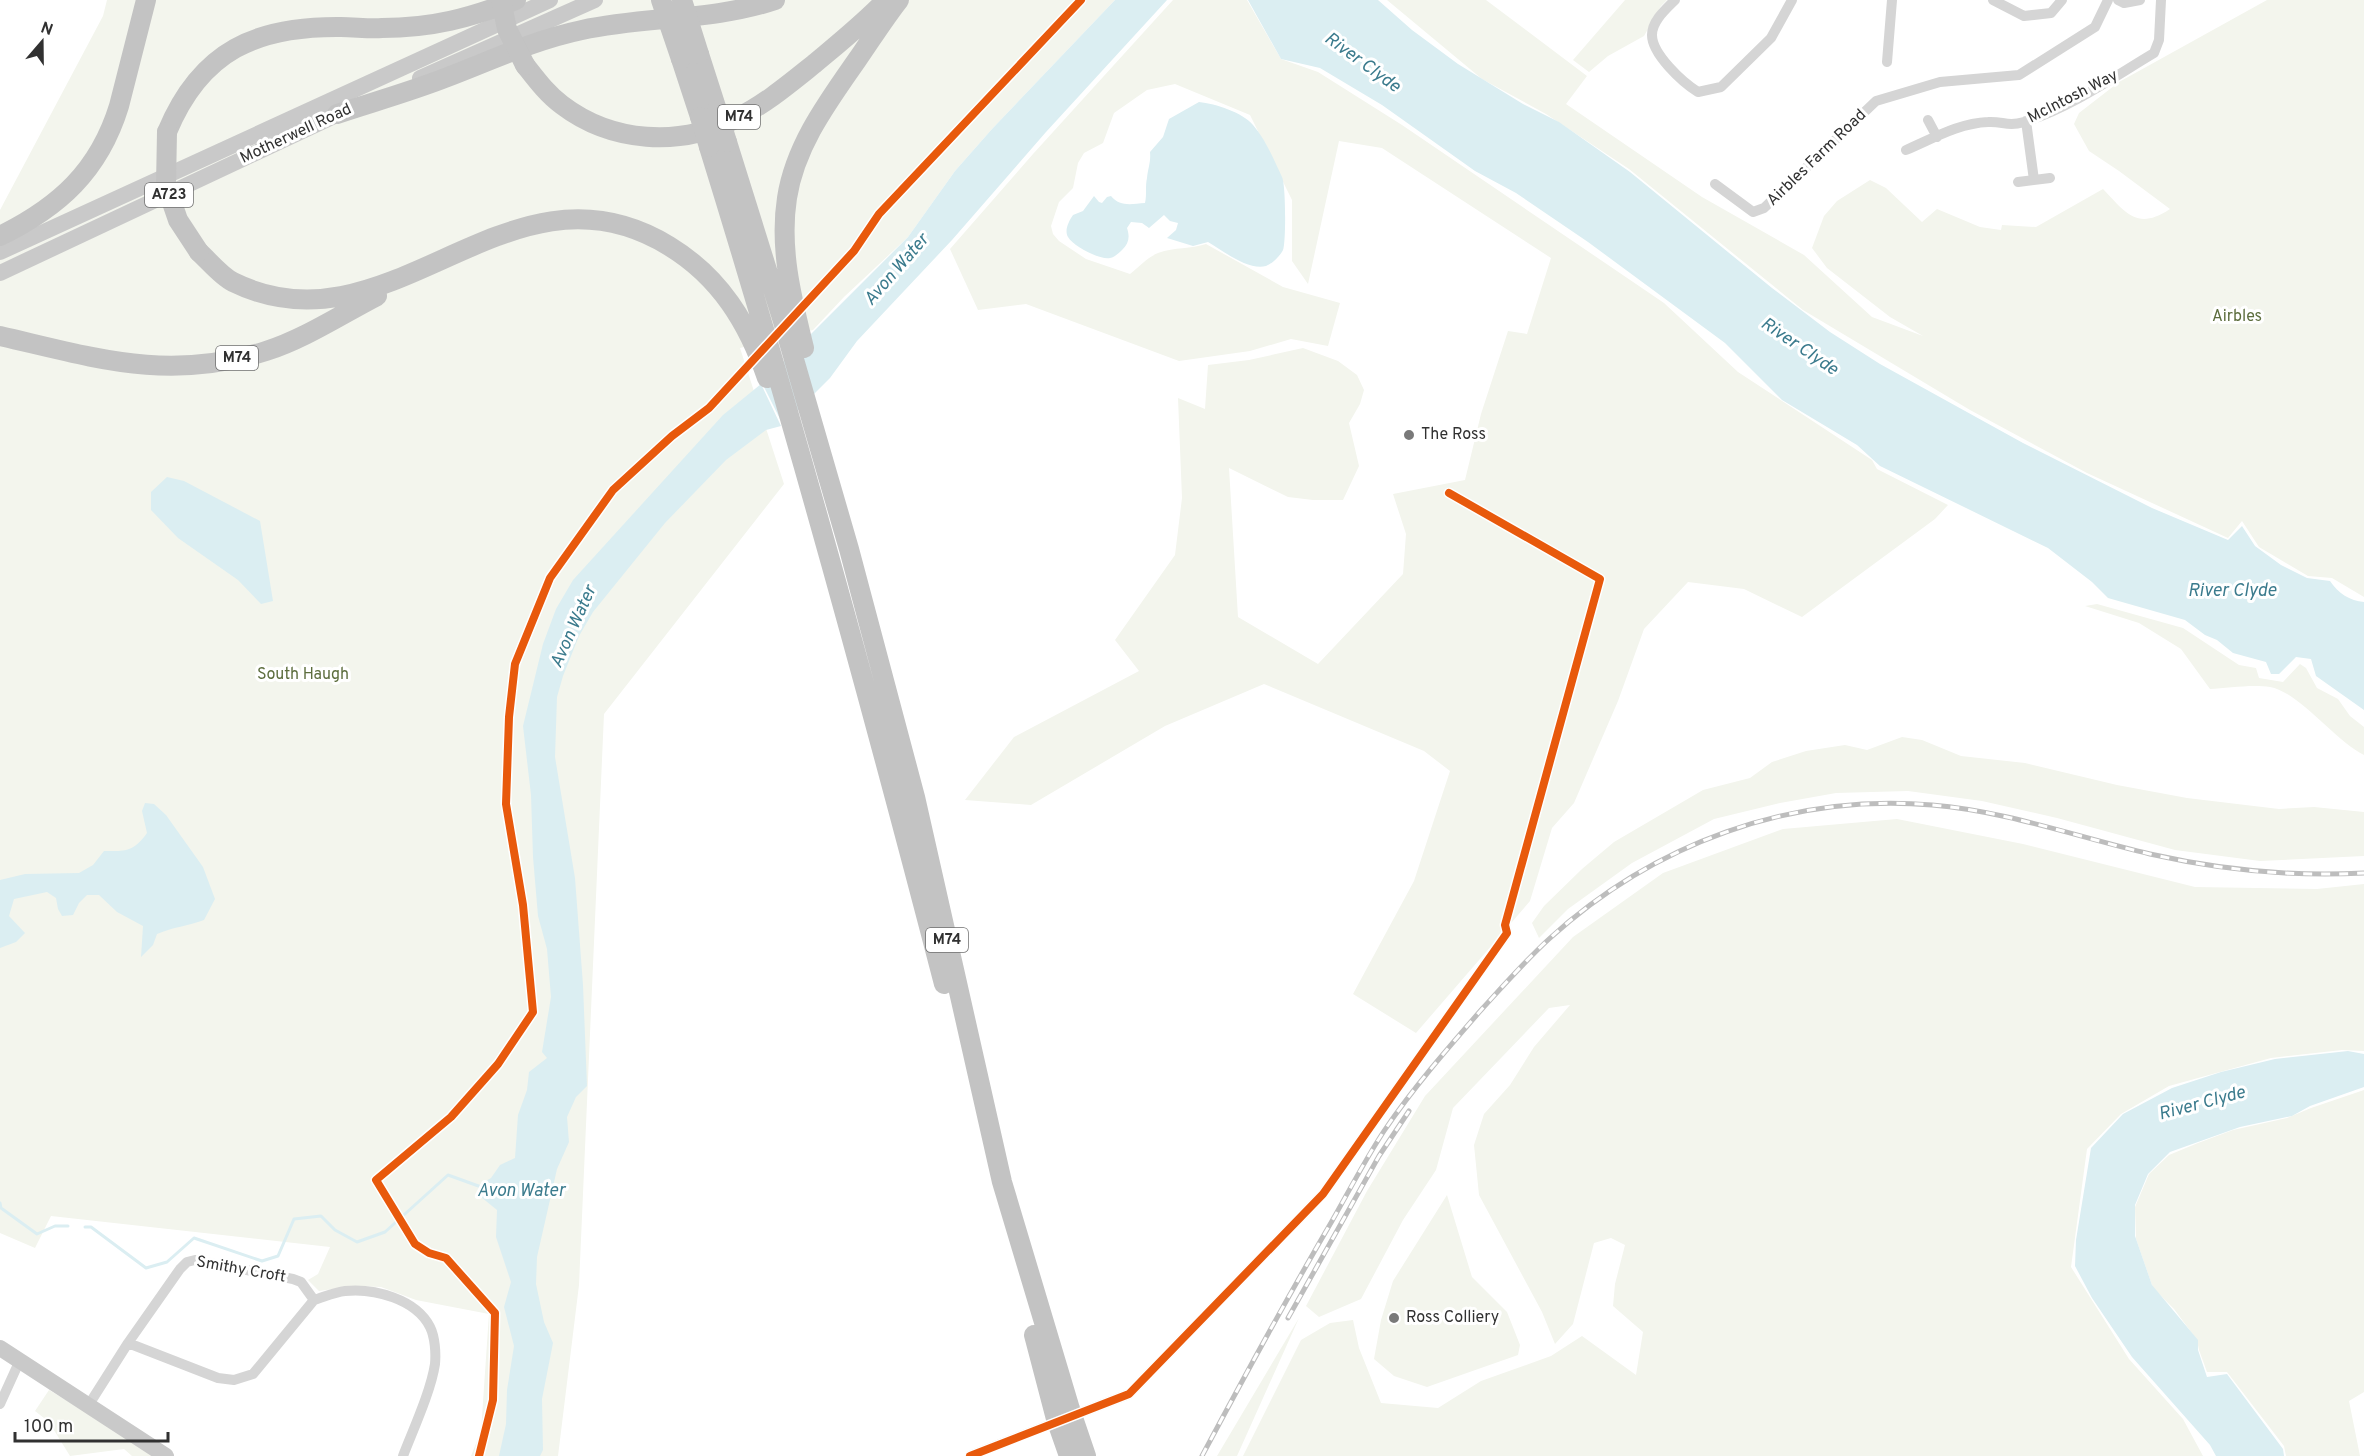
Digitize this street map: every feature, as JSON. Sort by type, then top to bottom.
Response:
[{"type":"highway","points":[[0,236],[31,221],[54,203],[80,178],[100,150],[114,123],[146,0]]},
{"type":"highway","name":"M74","points":[[501,0],[507,29],[525,65],[561,105],[597,125],[620,134],[647,138],[673,138],[689,135],[734,120],[772,97],[854,32],[886,0]]},
{"type":"highway","name":"M74","points":[[516,0],[458,21],[383,28],[303,29],[267,34],[240,44],[215,62],[192,86],[177,108],[167,132],[166,185],[178,220],[199,252],[231,281],[270,296],[299,301],[331,299],[376,289],[494,236],[536,223],[579,219],[623,226],[664,243],[699,267],[761,340]]},
{"type":"highway","name":"M74","points":[[661,0],[690,57],[718,144],[761,340],[853,636],[1056,1419],[1069,1456]]},
{"type":"highway","name":"M74","points":[[682,0],[690,57]]},
{"type":"highway","points":[[337,114],[443,79],[567,33],[615,24],[736,11],[775,0]]},
{"type":"highway","name":"M74","points":[[788,312],[784,238],[787,199],[792,175],[813,128],[830,99],[899,0]]},
{"type":"highway","name":"M74","points":[[718,144],[788,312],[915,797],[1002,1182],[1086,1456]]},
{"type":"highway","name":"M74","points":[[0,336],[120,364],[164,367],[211,365],[268,351],[454,255]]},
{"type":"main road","name":"Motherwell Road","points":[[0,252],[550,0]]},
{"type":"main road","name":"Motherwell Road","points":[[0,273],[337,114],[594,0]]},
{"type":"main road","points":[[0,1348],[166,1456]]},
{"type":"street","points":[[1675,0],[1656,20],[1652,35],[1658,53],[1687,85],[1698,92],[1721,87],[1771,38],[1792,0]]},
{"type":"street","points":[[1887,62],[1892,0]]},
{"type":"street","points":[[1993,0],[2024,16],[2051,13],[2062,0]]},
{"type":"street","name":"Airbles Farm Road","points":[[1715,184],[1753,212],[1764,208],[1876,101],[1940,82],[2019,75],[2095,27],[2108,0]]},
{"type":"street","points":[[2118,0],[2124,3],[2140,0]]},
{"type":"street","name":"McIntosh Way","points":[[1906,150],[1959,127],[1989,122],[2011,126],[2026,122],[2079,98],[2154,53],[2158,40],[2161,0]]},
{"type":"street","points":[[1928,120],[1937,136]]},
{"type":"street","points":[[2026,122],[2034,180]]},
{"type":"street","points":[[2018,182],[2050,178]]},
{"type":"street","points":[[970,1456],[1129,1394],[1323,1194],[1507,933],[1505,925],[1600,579],[1449,493]]},
{"type":"street","name":"Smithy Croft","points":[[88,1406],[159,1296],[186,1262],[195,1260],[293,1279],[301,1282],[314,1300]]},
{"type":"street","points":[[128,1342],[218,1378],[234,1380],[253,1374],[314,1300],[344,1291],[369,1292],[393,1298],[413,1308],[430,1327],[434,1345],[435,1364],[403,1456]]},
{"type":"street","points":[[0,1404],[20,1360]]},
{"type":"green space","name":"South Haugh","points":[[107,0],[1115,0],[955,171],[908,237],[844,297],[813,330],[740,348],[784,484],[604,714],[579,1285],[558,1456],[471,1456],[481,1431],[489,1314],[416,1300],[381,1287],[354,1286],[319,1291],[308,1280],[318,1274],[330,1247],[51,1216],[35,1248],[0,1233],[0,210],[103,16]]},
{"type":"green space","points":[[1173,0],[1247,0],[1281,59],[1318,72],[1402,125],[1664,303],[1738,372],[1872,460],[1877,469],[1948,505],[1935,519],[1802,617],[1744,589],[1688,582],[1644,629],[1618,701],[1574,803],[1552,828],[1530,901],[1416,1033],[1353,994],[1414,881],[1450,771],[1424,751],[1264,684],[1165,726],[1031,805],[965,800],[1014,737],[1139,671],[1115,640],[1175,555],[1182,498],[1178,398],[1205,409],[1208,365],[1249,360],[1303,348],[1338,361],[1357,375],[1364,390],[1360,404],[1349,423],[1359,466],[1343,500],[1288,497],[1229,468],[1238,617],[1318,664],[1403,574],[1406,534],[1393,494],[1465,480],[1481,414],[1508,331],[1527,334],[1551,258],[1382,148],[1339,141],[1308,284],[1292,261],[1292,200],[1250,115],[1175,84],[1147,90],[1114,113],[1103,143],[1084,153],[1078,163],[1073,188],[1059,202],[1051,226],[1053,234],[1059,241],[1086,259],[1130,274],[1158,253],[1206,244],[1283,287],[1340,303],[1328,346],[1291,339],[1250,351],[1179,361],[1026,304],[978,310],[950,249]]},
{"type":"green space","name":"Airbles","points":[[1387,0],[1486,0],[1587,76],[1566,104],[1702,197],[1804,255],[1872,317],[1923,336],[1890,317],[1827,268],[1812,248],[1824,216],[1837,201],[1870,180],[1886,188],[1922,222],[1937,209],[1980,227],[2001,230],[2002,225],[2036,227],[2103,189],[2126,212],[2140,219],[2149,219],[2170,209],[2089,151],[2074,124],[2079,113],[2119,82],[2267,0],[2364,0],[2364,597],[2332,578],[2308,576],[2259,547],[2242,521],[2228,538],[2087,473],[1970,410],[1803,310],[1629,169],[1546,114],[1482,79]]},
{"type":"green space","points":[[1625,0],[1667,0],[1661,6],[1644,36],[1608,56],[1589,72],[1573,60]]},
{"type":"green space","points":[[2097,604],[2183,628],[2239,665],[2256,668],[2259,678],[2283,682],[2300,664],[2306,668],[2317,688],[2338,699],[2350,716],[2364,727],[2364,755],[2341,739],[2305,707],[2281,691],[2256,686],[2210,689],[2181,649],[2139,623],[2085,606]]},
{"type":"green space","points":[[1902,737],[1922,740],[1961,756],[2025,763],[2117,785],[2187,798],[2279,809],[2314,807],[2364,812],[2364,856],[2260,861],[2175,850],[2057,818],[1982,801],[1908,791],[1836,793],[1780,803],[1714,819],[1632,863],[1568,909],[1539,938],[1532,923],[1544,906],[1582,869],[1614,842],[1703,790],[1750,778],[1772,762],[1806,751],[1845,745],[1867,750]]},
{"type":"green space","points":[[1897,819],[2023,844],[2195,887],[2317,889],[2364,884],[2364,1051],[2342,1050],[2271,1058],[2169,1086],[2121,1114],[2087,1149],[2071,1267],[2129,1359],[2183,1419],[2203,1456],[1243,1456],[1301,1340],[1330,1323],[1353,1320],[1359,1348],[1381,1403],[1438,1408],[1481,1381],[1551,1356],[1582,1336],[1636,1375],[1643,1332],[1613,1306],[1615,1284],[1625,1245],[1611,1238],[1594,1243],[1573,1324],[1555,1344],[1542,1312],[1479,1195],[1474,1145],[1484,1114],[1510,1085],[1534,1047],[1570,1005],[1549,1008],[1453,1108],[1436,1170],[1403,1220],[1361,1299],[1319,1317],[1306,1306],[1367,1191],[1425,1096],[1573,937],[1663,873],[1783,829]]},
{"type":"green space","points":[[2364,1090],[2364,1392],[2349,1401],[2360,1456],[2286,1456],[2284,1446],[2227,1372],[2207,1372],[2197,1340],[2174,1309],[2153,1288],[2136,1239],[2135,1207],[2149,1174],[2169,1155],[2233,1130],[2287,1118]]},
{"type":"green space","points":[[1447,1195],[1472,1277],[1507,1312],[1520,1345],[1518,1355],[1427,1387],[1394,1376],[1374,1359],[1381,1320],[1393,1281]]},
{"type":"green space","points":[[1299,1318],[1237,1456],[1217,1456]]},
{"type":"green space","points":[[49,1390],[155,1456],[132,1456],[124,1449],[70,1456],[49,1422],[35,1411]]},
{"type":"water","name":"Avon Water","points":[[1115,0],[1167,0],[1046,132],[952,240],[857,341],[830,378],[783,425],[762,383],[908,237],[955,171]]},
{"type":"water","name":"River Clyde","points":[[1248,0],[1378,0],[1412,30],[1458,64],[1523,104],[1559,122],[1630,172],[1772,288],[1830,332],[1880,364],[2023,443],[2152,508],[2228,540],[2242,526],[2255,546],[2281,565],[2307,578],[2330,581],[2345,596],[2364,602],[2364,710],[2316,676],[2311,659],[2296,657],[2279,674],[2271,674],[2266,662],[2233,653],[2185,620],[2108,598],[2092,582],[2048,548],[1880,466],[1857,445],[1782,400],[1725,343],[1588,242],[1516,193],[1475,171],[1382,105],[1320,68],[1281,59]]},
{"type":"water","points":[[1199,102],[1221,107],[1248,120],[1258,131],[1269,150],[1282,177],[1284,191],[1284,245],[1278,257],[1266,266],[1252,266],[1208,242],[1193,246],[1167,238],[1176,230],[1178,223],[1170,221],[1164,215],[1149,228],[1142,223],[1131,222],[1127,228],[1129,237],[1126,245],[1112,257],[1094,255],[1071,241],[1067,231],[1070,220],[1073,215],[1083,211],[1094,196],[1102,203],[1111,196],[1122,203],[1145,203],[1150,152],[1163,137],[1169,119]]},
{"type":"water","name":"Avon Water","points":[[761,384],[781,426],[766,430],[726,460],[665,523],[593,612],[579,636],[557,697],[555,757],[575,878],[583,985],[587,1086],[576,1097],[567,1117],[569,1142],[557,1169],[537,1257],[536,1284],[544,1322],[553,1343],[542,1399],[543,1450],[540,1456],[499,1456],[506,1424],[507,1390],[514,1346],[504,1307],[511,1282],[496,1237],[497,1210],[481,1197],[484,1182],[491,1178],[500,1165],[515,1158],[518,1115],[527,1090],[529,1072],[547,1058],[542,1052],[551,997],[547,949],[538,916],[531,795],[523,726],[543,644],[556,609],[573,580],[723,415]]},
{"type":"water","points":[[167,477],[184,481],[260,521],[273,601],[261,604],[238,580],[178,538],[151,510],[151,492]]},
{"type":"water","points":[[145,803],[154,804],[166,815],[203,867],[215,899],[204,920],[157,934],[153,945],[141,957],[143,926],[117,912],[99,895],[87,895],[79,903],[73,915],[62,916],[56,898],[47,892],[14,899],[9,916],[25,933],[16,942],[0,948],[0,880],[25,874],[79,873],[93,865],[104,851],[128,850],[142,840],[147,833],[142,811]]},
{"type":"water","points":[[2348,1051],[2364,1054],[2364,1087],[2310,1106],[2292,1116],[2240,1127],[2170,1152],[2148,1174],[2135,1205],[2135,1236],[2152,1285],[2198,1340],[2198,1350],[2207,1377],[2227,1374],[2283,1449],[2284,1456],[2216,1456],[2210,1445],[2132,1357],[2092,1298],[2075,1266],[2076,1240],[2091,1148],[2123,1114],[2172,1088],[2221,1072],[2275,1059]]},
{"type":"waterway","points":[[85,1227],[91,1227],[146,1268],[167,1262],[194,1238],[262,1261],[278,1256],[294,1219],[321,1216],[335,1230],[357,1242],[385,1232],[448,1175],[484,1188]]},
{"type":"waterway","points":[[0,1203],[1,1208],[37,1234],[55,1226],[68,1226]]},
{"type":"railway","points":[[1202,1456],[1364,1164],[1384,1131],[1419,1084],[1482,1009],[1549,939],[1589,905],[1633,876],[1678,852],[1726,832],[1776,817],[1827,808],[1879,803],[1960,808],[2014,819],[2150,854],[2230,868],[2283,873],[2364,873]]},
{"type":"railway","points":[[1288,1318],[1379,1156],[1409,1111]]},
{"type":"cycle path","points":[[479,1456],[493,1400],[495,1313],[446,1258],[429,1253],[415,1244],[376,1180],[451,1117],[498,1064],[533,1012],[523,905],[506,804],[509,717],[515,664],[550,578],[613,490],[672,436],[709,408],[854,251],[879,214],[1081,0]]},
{"type":"cycle path","points":[[970,1456],[1129,1394],[1323,1194],[1507,933],[1505,925],[1600,579],[1449,493]]},
{"type":"place","name":"The Ross","points":[[1409,435]]},
{"type":"place","name":"Ross Colliery","points":[[1394,1318]]}]
